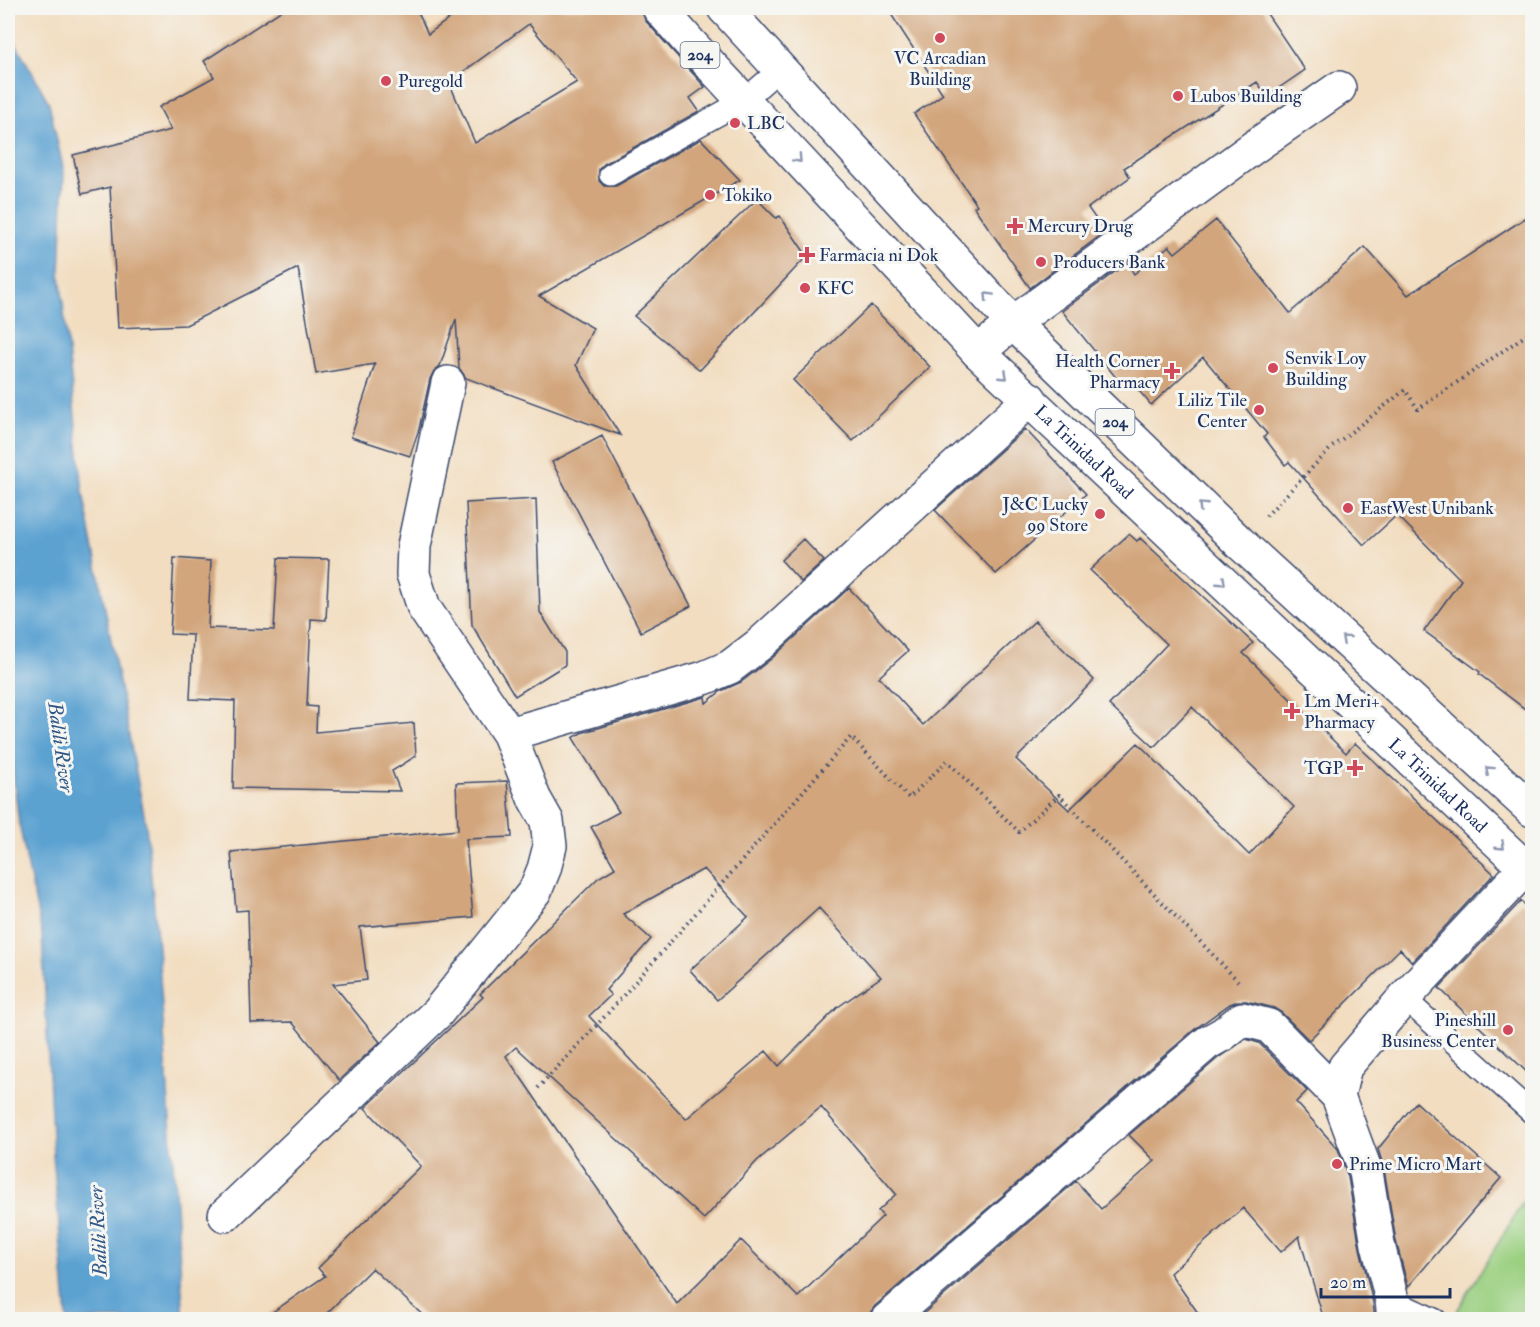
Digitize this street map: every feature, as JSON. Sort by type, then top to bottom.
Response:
[{"type":"main road","name":"La Trinidad Road","points":[[658,8],[978,352],[1530,868]]},
{"type":"main road","name":"204","points":[[724,8],[1013,323],[1240,543],[1533,810]]},
{"type":"main road","points":[[978,352],[1013,323],[1254,147],[1339,88]]},
{"type":"main road","points":[[888,255],[924,226]]},
{"type":"main road","points":[[225,1215],[437,1012],[535,891],[550,846],[547,821],[534,798],[509,734],[424,608],[413,574],[414,546],[448,383]]},
{"type":"main road","points":[[509,734],[704,678],[730,667],[760,644],[1030,399]]},
{"type":"main road","points":[[1338,1096],[1345,1067],[1404,998],[1530,868]]},
{"type":"main road","points":[[887,1320],[1206,1043],[1242,1019],[1269,1026],[1338,1096],[1366,1172],[1378,1245],[1393,1310]]},
{"type":"lane","points":[[610,175],[743,101],[780,69]]},
{"type":"lane","points":[[1404,998],[1533,1113]]},
{"type":"lane","points":[[1393,1310],[1436,1320]]},
{"type":"path","points":[[1240,543],[1332,447],[1405,390],[1418,410],[1533,331]]},
{"type":"path","points":[[538,1088],[608,1014],[851,737],[909,798],[947,761],[1019,832],[1059,795],[1252,996],[1269,1026]]},
{"type":"green space","points":[[1532,1187],[1532,1319],[1476,1319],[1457,1311]]},
{"type":"water","name":"Balili River","points":[[8,29],[49,103],[64,172],[60,274],[83,492],[146,825],[158,948],[184,1319],[67,1319],[53,1155],[42,934],[19,824],[8,728]]},
{"type":"building","points":[[285,8],[416,8],[428,34],[464,8],[641,8],[645,20],[705,87],[690,98],[699,111],[604,164],[599,169],[599,181],[604,186],[616,186],[701,139],[740,180],[539,296],[593,328],[576,365],[620,435],[466,378],[459,368],[456,319],[440,366],[430,379],[419,429],[410,456],[351,437],[375,364],[316,374],[298,268],[186,325],[118,328],[110,187],[82,194],[73,155],[171,130],[159,107],[214,77],[204,61]],"holes":[[[529,24],[577,82],[475,143],[449,82]]]},
{"type":"building","points":[[887,8],[1263,8],[1305,70],[1267,96],[1257,82],[1124,168],[1130,177],[1088,208],[1105,232],[1030,288],[974,207],[977,205],[914,114],[943,94]]},
{"type":"building","points":[[757,199],[776,218],[780,216],[807,256],[700,370],[634,316]]},
{"type":"building","points":[[1533,213],[1533,715],[1424,631],[1461,580],[1397,515],[1364,545],[1289,462],[1285,465],[1264,437],[1267,434],[1203,357],[1151,405],[1129,379],[1122,385],[1062,311],[1127,263],[1134,274],[1169,246],[1175,253],[1216,220],[1290,313],[1365,247],[1408,295]]},
{"type":"building","points":[[871,305],[930,367],[853,441],[793,380]]},
{"type":"building","points":[[1025,429],[1086,494],[996,574],[935,510]]},
{"type":"building","points":[[602,436],[691,606],[641,632],[552,462]]},
{"type":"building","points":[[536,499],[540,612],[565,652],[565,665],[515,696],[472,625],[466,503]]},
{"type":"building","points":[[1129,534],[1137,541],[1140,538],[1253,643],[1243,653],[1346,753],[1355,743],[1494,874],[1412,962],[1400,949],[1309,1040],[1274,1008],[1246,1001],[1230,1004],[1195,1029],[875,1306],[870,1313],[869,1320],[428,1320],[372,1268],[320,1320],[261,1320],[325,1276],[318,1268],[421,1166],[365,1108],[483,997],[480,994],[598,878],[615,868],[591,827],[619,812],[573,738],[581,733],[705,697],[706,703],[721,691],[741,682],[771,659],[849,588],[908,651],[879,677],[923,725],[1035,621],[1094,680],[1016,759],[1069,810],[1138,743],[1249,855],[1294,807],[1192,707],[1154,747],[1109,705],[1167,644],[1090,570]],"holes":[[[704,869],[748,917],[690,970],[717,1000],[819,908],[881,977],[838,1007],[779,1066],[766,1051],[686,1119],[589,1016],[611,995],[606,990],[651,939],[623,914]],[[516,1047],[704,1219],[757,1161],[821,1107],[896,1194],[878,1211],[883,1216],[798,1297],[741,1240],[677,1304],[506,1056]]]},
{"type":"building","points":[[803,539],[824,561],[801,582],[781,560]]},
{"type":"building","points":[[174,558],[211,561],[208,628],[274,630],[278,558],[329,559],[326,620],[311,619],[307,706],[317,707],[316,732],[414,723],[416,756],[392,771],[400,791],[233,788],[235,701],[190,699],[193,635],[170,634]]},
{"type":"building","points":[[507,781],[512,837],[466,839],[473,917],[360,927],[367,980],[333,984],[380,1042],[339,1080],[292,1022],[251,1023],[248,910],[236,911],[231,852],[458,830],[456,783]]},
{"type":"building","name":"Pineshill Business Center","points":[[1521,901],[1533,913],[1533,1078],[1439,988]]},
{"type":"building","points":[[1246,1039],[1259,1043],[1307,1091],[1296,1102],[1338,1149],[1348,1177],[1375,1320],[1324,1320],[1299,1236],[1281,1252],[1243,1208],[1170,1273],[1203,1320],[916,1320],[1076,1181],[1101,1209],[1155,1161],[1129,1135],[1218,1058]]},
{"type":"building","points":[[1416,1102],[1501,1178],[1408,1287],[1396,1241],[1384,1169],[1378,1149]]},
{"type":"place","name":"VC Arcadian Building","points":[[940,38]]},
{"type":"place","name":"Puregold","points":[[386,81]]},
{"type":"place","name":"Lubos Building","points":[[1178,96]]},
{"type":"place","name":"LBC","points":[[735,123]]},
{"type":"place","name":"Tokiko","points":[[710,195]]},
{"type":"place","name":"Mercury Drug","points":[[1015,226]]},
{"type":"place","name":"Farmacia ni Dok","points":[[807,255]]},
{"type":"place","name":"Producers Bank","points":[[1041,262]]},
{"type":"place","name":"KFC","points":[[805,288]]},
{"type":"place","name":"Senvik Loy Building","points":[[1273,368]]},
{"type":"place","name":"Health Corner Pharmacy","points":[[1172,371]]},
{"type":"place","name":"Liliz Tile Center","points":[[1259,410]]},
{"type":"place","name":"EastWest Unibank","points":[[1348,508]]},
{"type":"place","name":"J&C Lucky 99 Store","points":[[1100,514]]},
{"type":"place","name":"Lm Meri+ Pharmacy","points":[[1292,711]]},
{"type":"place","name":"TGP","points":[[1355,768]]},
{"type":"place","name":"Pineshill Business Center","points":[[1508,1030]]},
{"type":"place","name":"Prime Micro Mart","points":[[1337,1164]]}]
